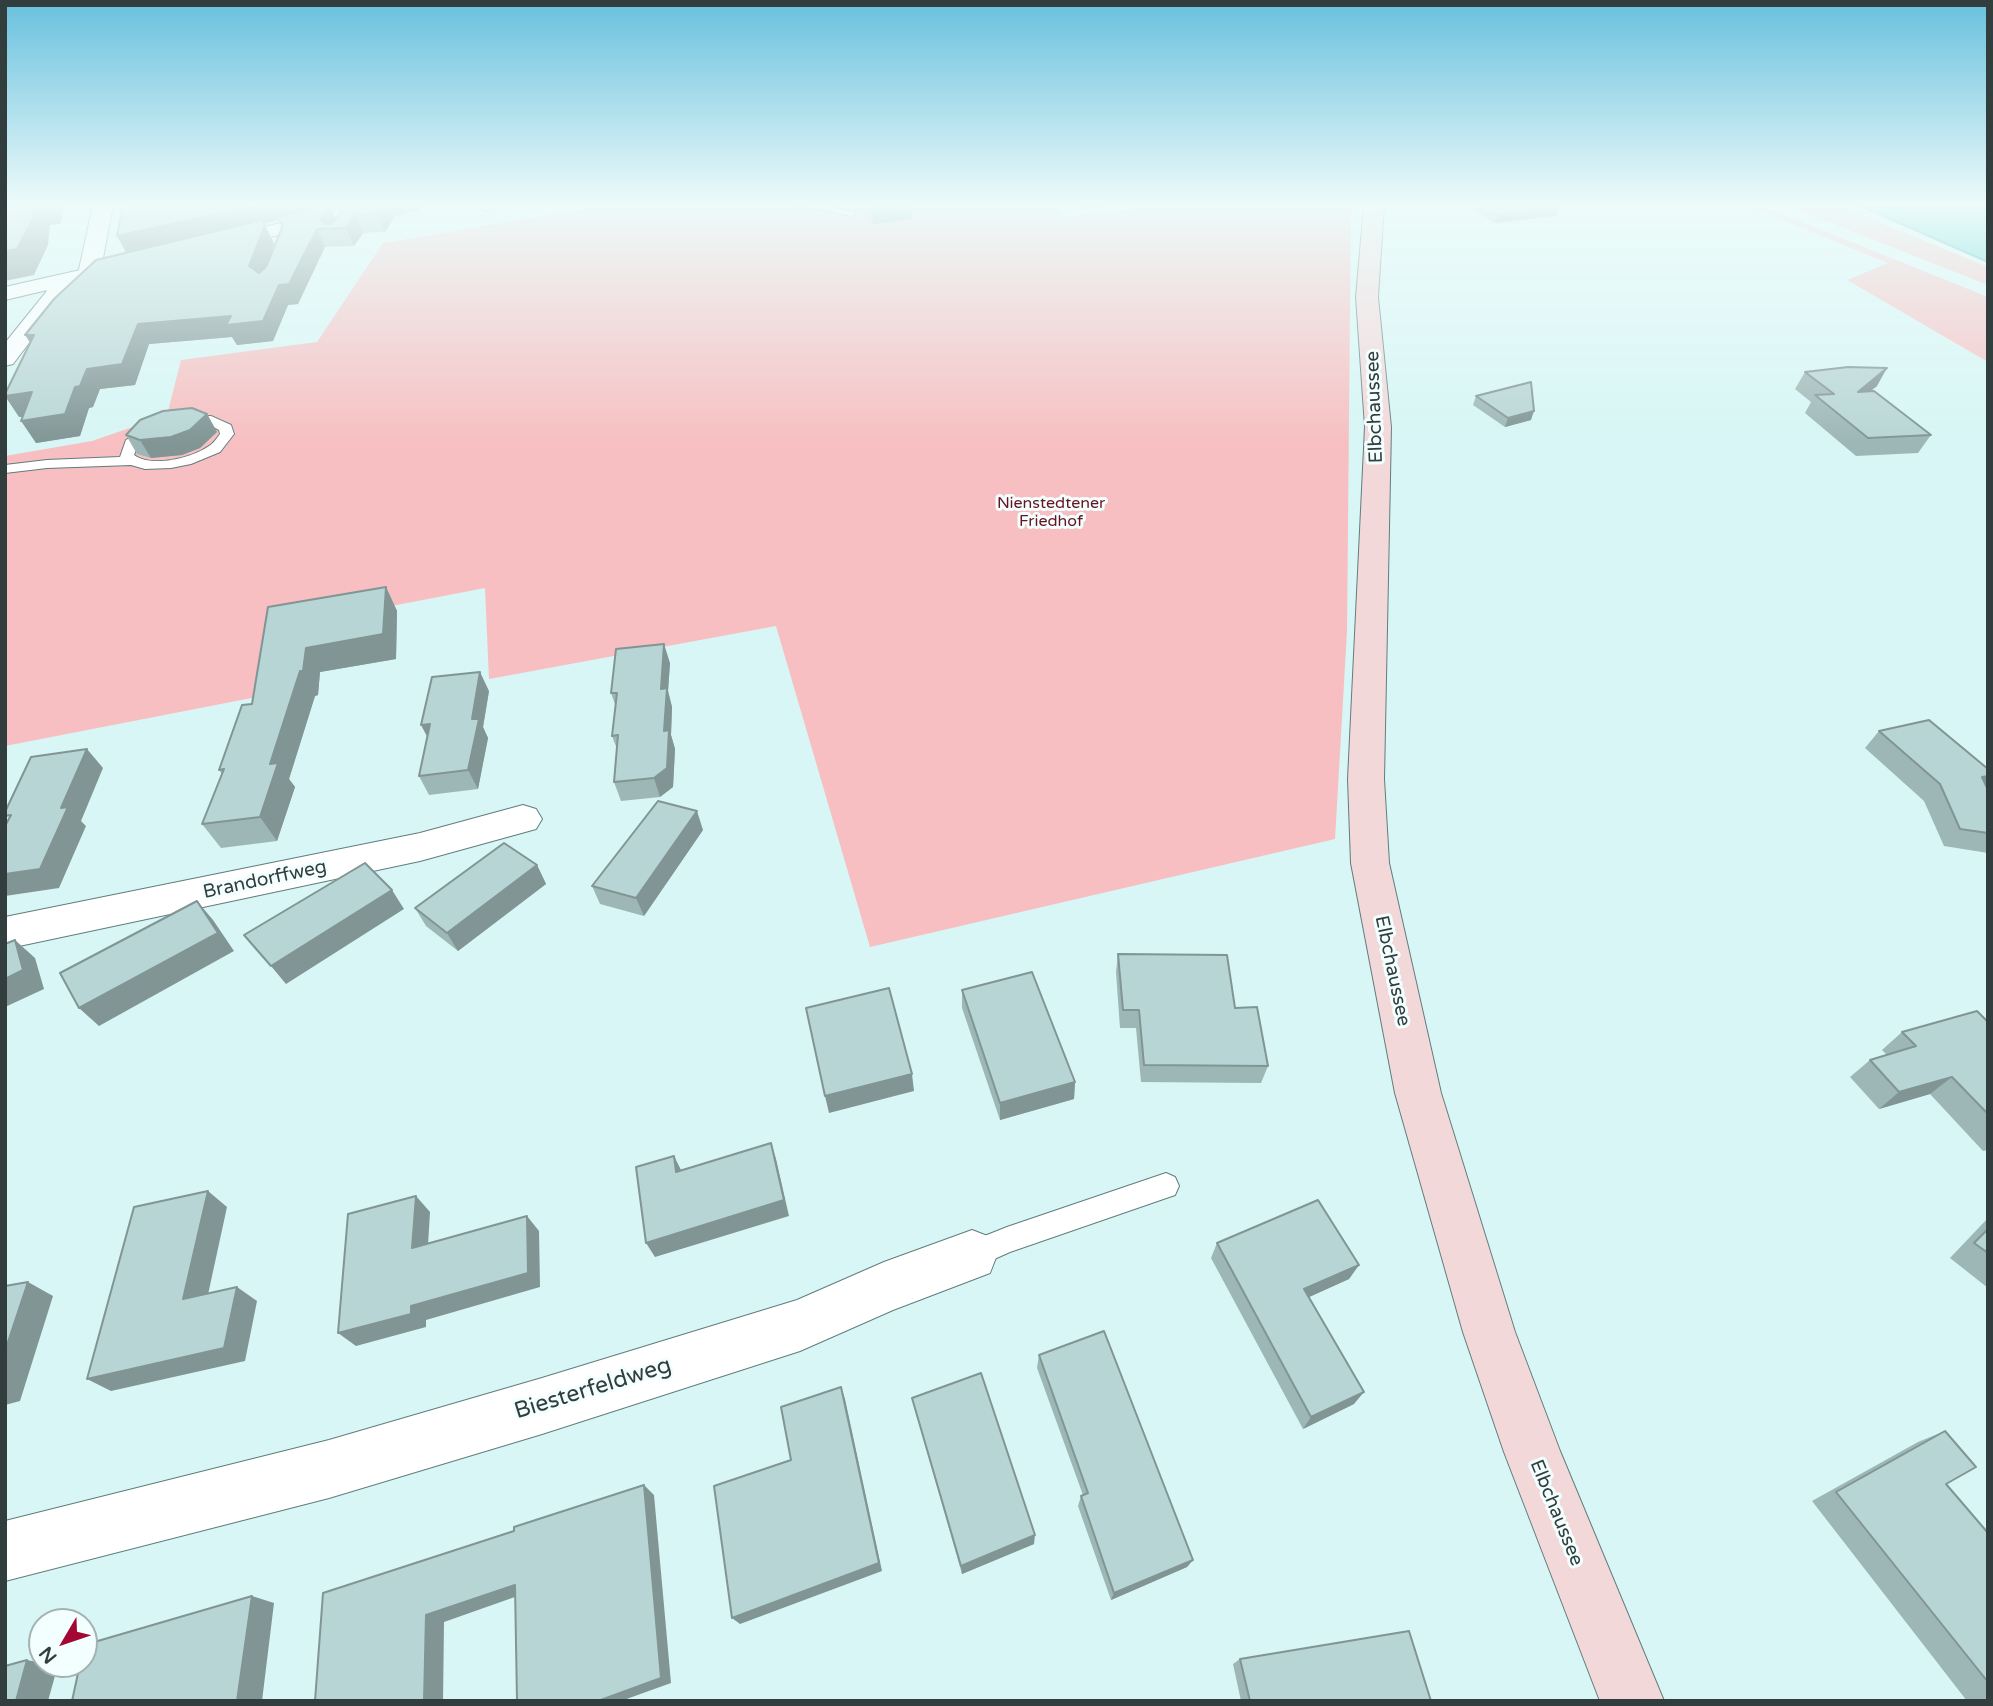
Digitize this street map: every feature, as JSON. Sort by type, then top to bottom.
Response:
[{"type":"main road","name":"Elbchaussee","points":[[1368,285],[1378,427],[1366,779],[1370,863],[1418,1093],[1489,1332],[1532,1452],[1632,1701]]},
{"type":"street","points":[[5,294],[45,285]]},
{"type":"street","points":[[5,359],[56,293],[59,285]]},
{"type":"street","points":[[5,321],[36,317]]},
{"type":"street","name":"Brandorffweg","points":[[5,933],[420,847],[523,819]]},
{"type":"street","name":"Biesterfeldweg","points":[[5,1551],[329,1469],[528,1410],[800,1325],[884,1287],[972,1255]]},
{"type":"lane","points":[[5,469],[47,464],[132,461],[156,466],[186,461],[215,449],[227,434],[226,428],[220,423],[188,420],[161,426],[131,443],[47,464]]},
{"type":"lane","points":[[131,443],[127,456],[132,461]]},
{"type":"lane","name":"Biesterfeldweg","points":[[972,1255],[1007,1240],[1166,1186]]},
{"type":"green space","name":"Nienstedtener Friedhof","points":[[355,285],[1350,285],[1347,631],[1335,839],[870,947],[776,626],[489,679],[485,588],[277,628],[267,695],[5,746],[5,456],[92,441],[167,415],[181,360],[317,342]]},
{"type":"green space","points":[[1855,285],[1957,285],[1988,297],[1988,362]]},
{"type":"building","points":[[69,285],[283,285],[279,285],[263,321],[226,325],[231,316],[138,324],[122,364],[87,369],[80,386],[75,387],[65,414],[21,421],[32,392],[5,394],[34,335],[25,335]]},
{"type":"building","points":[[1848,367],[1887,368],[1858,392],[1874,391],[1931,435],[1868,438],[1815,395],[1834,394],[1805,372]]},
{"type":"building","points":[[1531,382],[1534,411],[1508,418],[1476,396]]},
{"type":"building","points":[[192,408],[207,414],[190,430],[171,437],[140,440],[126,435],[140,420],[163,411]]},
{"type":"building","points":[[386,587],[383,634],[306,648],[303,671],[300,671],[270,764],[278,763],[260,817],[202,824],[224,769],[219,770],[242,705],[252,704],[268,607]]},
{"type":"building","points":[[664,644],[661,689],[667,688],[664,731],[669,730],[667,768],[654,778],[614,782],[618,735],[612,736],[617,693],[611,693],[616,649]]},
{"type":"building","points":[[480,672],[472,719],[479,719],[468,770],[419,776],[430,724],[421,725],[432,677]]},
{"type":"building","points":[[1929,720],[1988,769],[1988,776],[1982,777],[1988,790],[1988,833],[1960,829],[1940,784],[1879,731]]},
{"type":"building","points":[[87,749],[61,808],[68,807],[40,869],[5,874],[5,826],[11,815],[5,816],[5,812],[31,757]]},
{"type":"building","points":[[658,801],[697,811],[636,898],[592,886]]},
{"type":"building","points":[[504,843],[537,865],[447,933],[415,908]]},
{"type":"building","points":[[365,863],[392,890],[271,966],[244,935]]},
{"type":"building","points":[[197,901],[218,933],[79,1008],[60,973]]},
{"type":"building","points":[[15,940],[23,970],[5,979],[5,944]]},
{"type":"building","points":[[1118,954],[1227,955],[1235,1008],[1257,1007],[1268,1066],[1144,1065],[1139,1010],[1123,1010]]},
{"type":"building","points":[[1032,972],[1075,1082],[1000,1103],[962,990]]},
{"type":"building","points":[[889,988],[912,1074],[825,1096],[806,1008]]},
{"type":"building","points":[[1977,1011],[1988,1022],[1988,1114],[1952,1077],[1899,1092],[1870,1060],[1916,1046],[1902,1032]]},
{"type":"building","points":[[771,1143],[784,1200],[646,1243],[636,1167],[674,1156],[676,1172]]},
{"type":"building","points":[[208,1191],[183,1299],[237,1287],[224,1348],[87,1379],[134,1207]]},
{"type":"building","points":[[416,1196],[412,1248],[527,1216],[528,1273],[411,1306],[411,1314],[338,1333],[348,1214]]},
{"type":"building","points":[[1318,1200],[1359,1265],[1304,1289],[1364,1392],[1311,1417],[1217,1243]]},
{"type":"building","points":[[1988,1229],[1988,1253],[1974,1243]]},
{"type":"building","points":[[28,1282],[5,1351],[5,1286]]},
{"type":"building","points":[[1104,1331],[1193,1560],[1114,1593],[1081,1496],[1088,1493],[1039,1355]]},
{"type":"building","points":[[981,1373],[1035,1535],[961,1566],[912,1398]]},
{"type":"building","points":[[841,1387],[879,1563],[732,1618],[714,1486],[791,1460],[781,1407]]},
{"type":"building","points":[[1945,1431],[1976,1467],[1946,1484],[1988,1533],[1988,1682],[1836,1492]]},
{"type":"building","points":[[644,1485],[661,1678],[598,1701],[517,1701],[515,1585],[426,1615],[424,1701],[315,1701],[323,1593],[514,1531],[514,1527]]},
{"type":"building","points":[[252,1596],[237,1701],[72,1701],[77,1678],[98,1678],[98,1641]]},
{"type":"building","points":[[1409,1631],[1431,1701],[1250,1701],[1240,1659]]},
{"type":"building","points":[[27,1660],[16,1701],[5,1701],[5,1666]]}]
